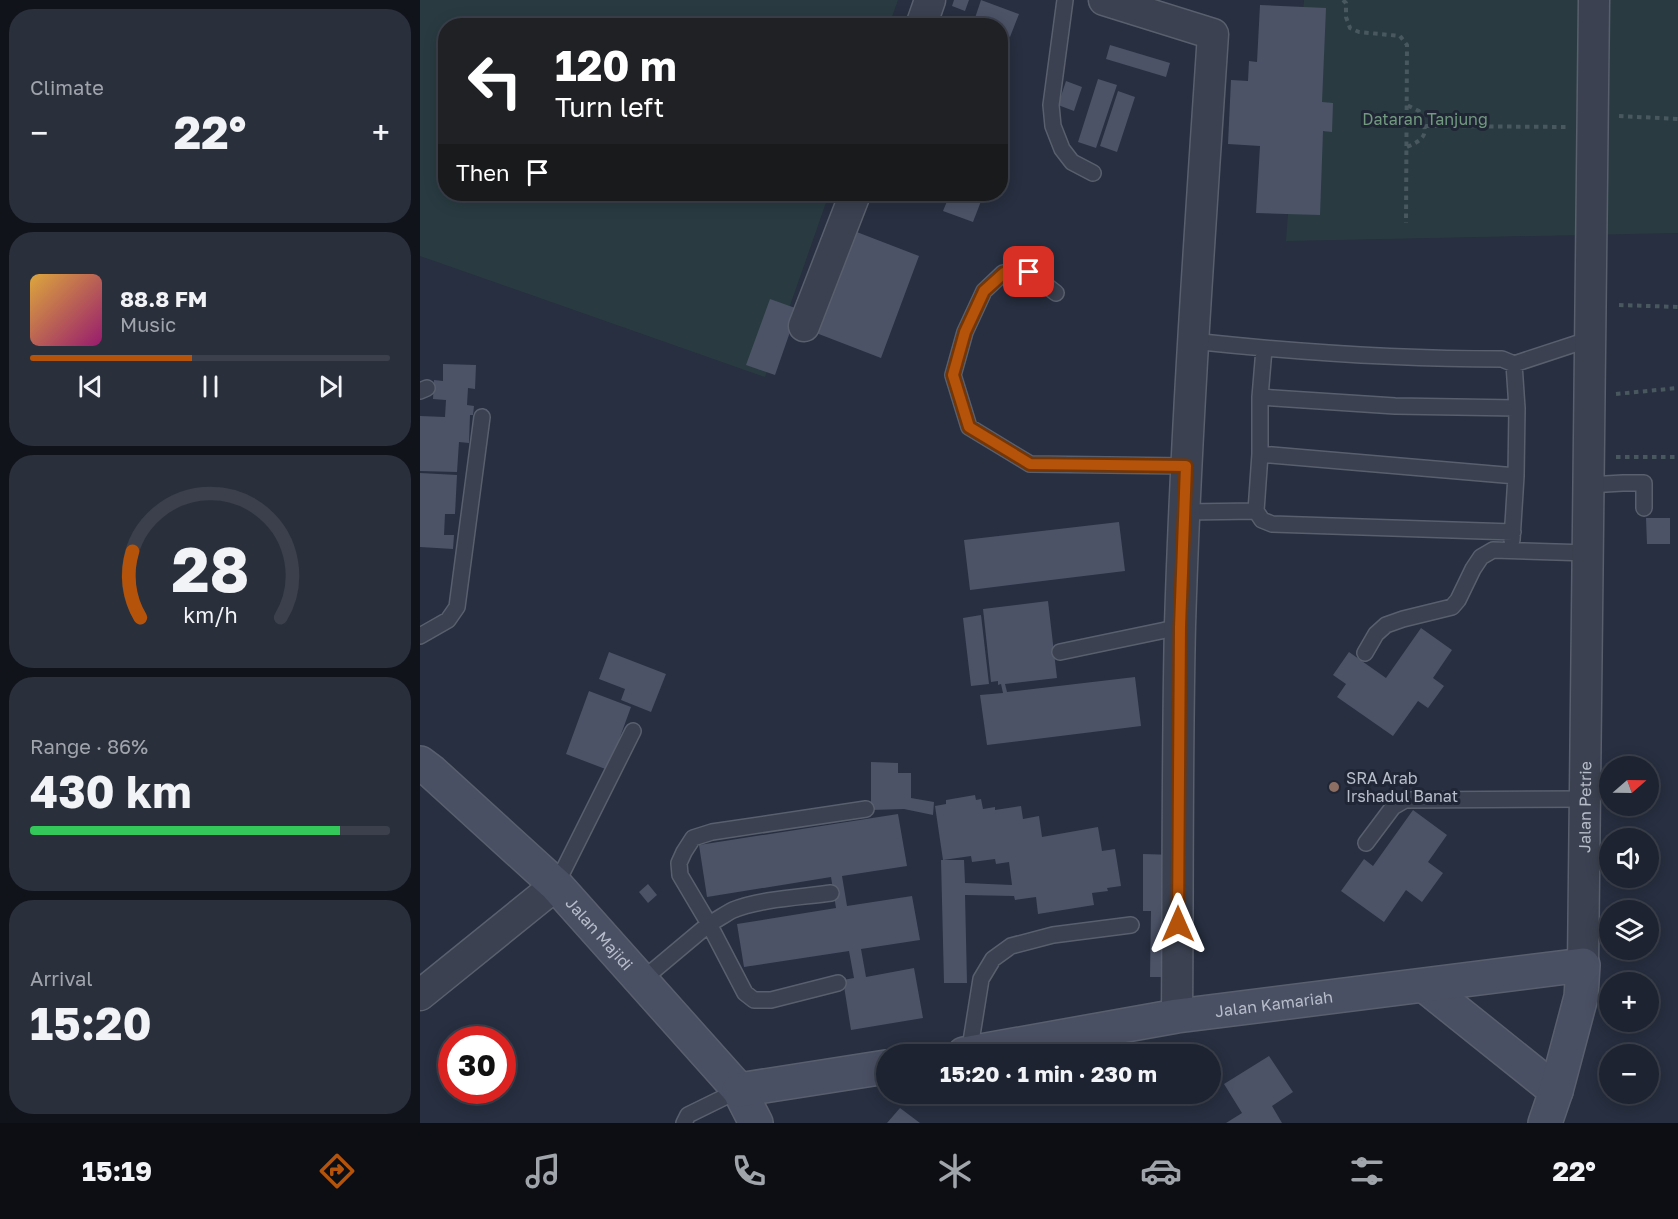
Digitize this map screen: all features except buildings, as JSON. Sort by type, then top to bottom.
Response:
[{"type":"street","points":[[924,18],[930,0]]},
{"type":"street","points":[[1104,0],[1213,34],[1192,341],[1180,627],[1177,1016]]},
{"type":"street","name":"Jalan Petrie","points":[[1549,1114],[1581,997],[1583,965],[1594,0]]},
{"type":"street","points":[[804,326],[852,201]]},
{"type":"street","name":"Jalan Majidi","points":[[424,774],[556,885],[739,1090],[756,1123]]},
{"type":"street","points":[[420,995],[556,885]]},
{"type":"street","name":"Jalan Kamariah","points":[[1024,1044],[1177,1016],[1583,965]]},
{"type":"street","points":[[1425,986],[1549,1114]]},
{"type":"street","points":[[739,1090],[876,1069]]},
{"type":"lane","points":[[1065,0],[1051,105],[1053,126],[1062,149],[1072,162],[1093,172]]},
{"type":"lane","points":[[1056,293],[1029,272],[1004,273],[984,291],[965,332],[953,375],[969,427],[1030,464],[1186,466]]},
{"type":"lane","points":[[1192,341],[1373,357],[1502,359],[1514,364],[1590,339]]},
{"type":"lane","points":[[1264,349],[1256,511],[1262,520],[1272,525],[1513,532]]},
{"type":"lane","points":[[1512,550],[1517,408],[1514,364]]},
{"type":"lane","points":[[1260,397],[1395,406],[1517,408]]},
{"type":"lane","points":[[420,636],[448,620],[457,607],[482,417]]},
{"type":"lane","points":[[1260,454],[1516,476]]},
{"type":"lane","points":[[1588,471],[1623,483],[1644,483],[1644,508]]},
{"type":"lane","points":[[1185,513],[1256,511]]},
{"type":"lane","points":[[1365,653],[1376,634],[1386,625],[1452,607],[1481,557],[1493,550],[1588,553]]},
{"type":"lane","points":[[1060,652],[1180,627]]},
{"type":"lane","points":[[556,885],[633,731]]},
{"type":"lane","points":[[1366,843],[1393,807],[1404,800],[1585,799]]},
{"type":"lane","points":[[838,983],[771,1000],[754,1000],[746,993],[680,875],[679,863],[693,838],[712,832],[866,809]]},
{"type":"lane","points":[[641,981],[709,924],[732,910],[757,903],[831,892]]},
{"type":"lane","points":[[971,1044],[981,979],[993,959],[1011,946],[1053,935],[1131,925]]},
{"type":"lane","points":[[684,1123],[688,1115],[739,1090]]},
{"type":"path","points":[[1343,0],[1346,3],[1346,17],[1350,28],[1359,32],[1400,36],[1407,45],[1406,223]]},
{"type":"path","points":[[1407,105],[1419,111],[1426,126],[1425,134],[1420,141],[1407,147]]},
{"type":"path","points":[[1426,126],[1588,127],[1592,115],[1678,119]]},
{"type":"path","points":[[1590,304],[1678,307]]},
{"type":"path","points":[[1589,396],[1678,388]]},
{"type":"path","points":[[1588,471],[1678,458]]},
{"type":"green space","points":[[420,0],[898,0],[892,18],[438,18],[438,201],[827,201],[765,377],[420,256]]},
{"type":"green space","name":"Dataran Tanjung","points":[[1304,0],[1678,0],[1678,233],[1286,241]]},
{"type":"place","name":"SRA Arab Irshadul Banat","points":[[1334,787]]},
{"type":"route","points":[[1029,272],[1004,273],[984,291],[965,332],[953,375],[969,427],[1030,464],[1186,466],[1180,627],[1178,924]]}]
